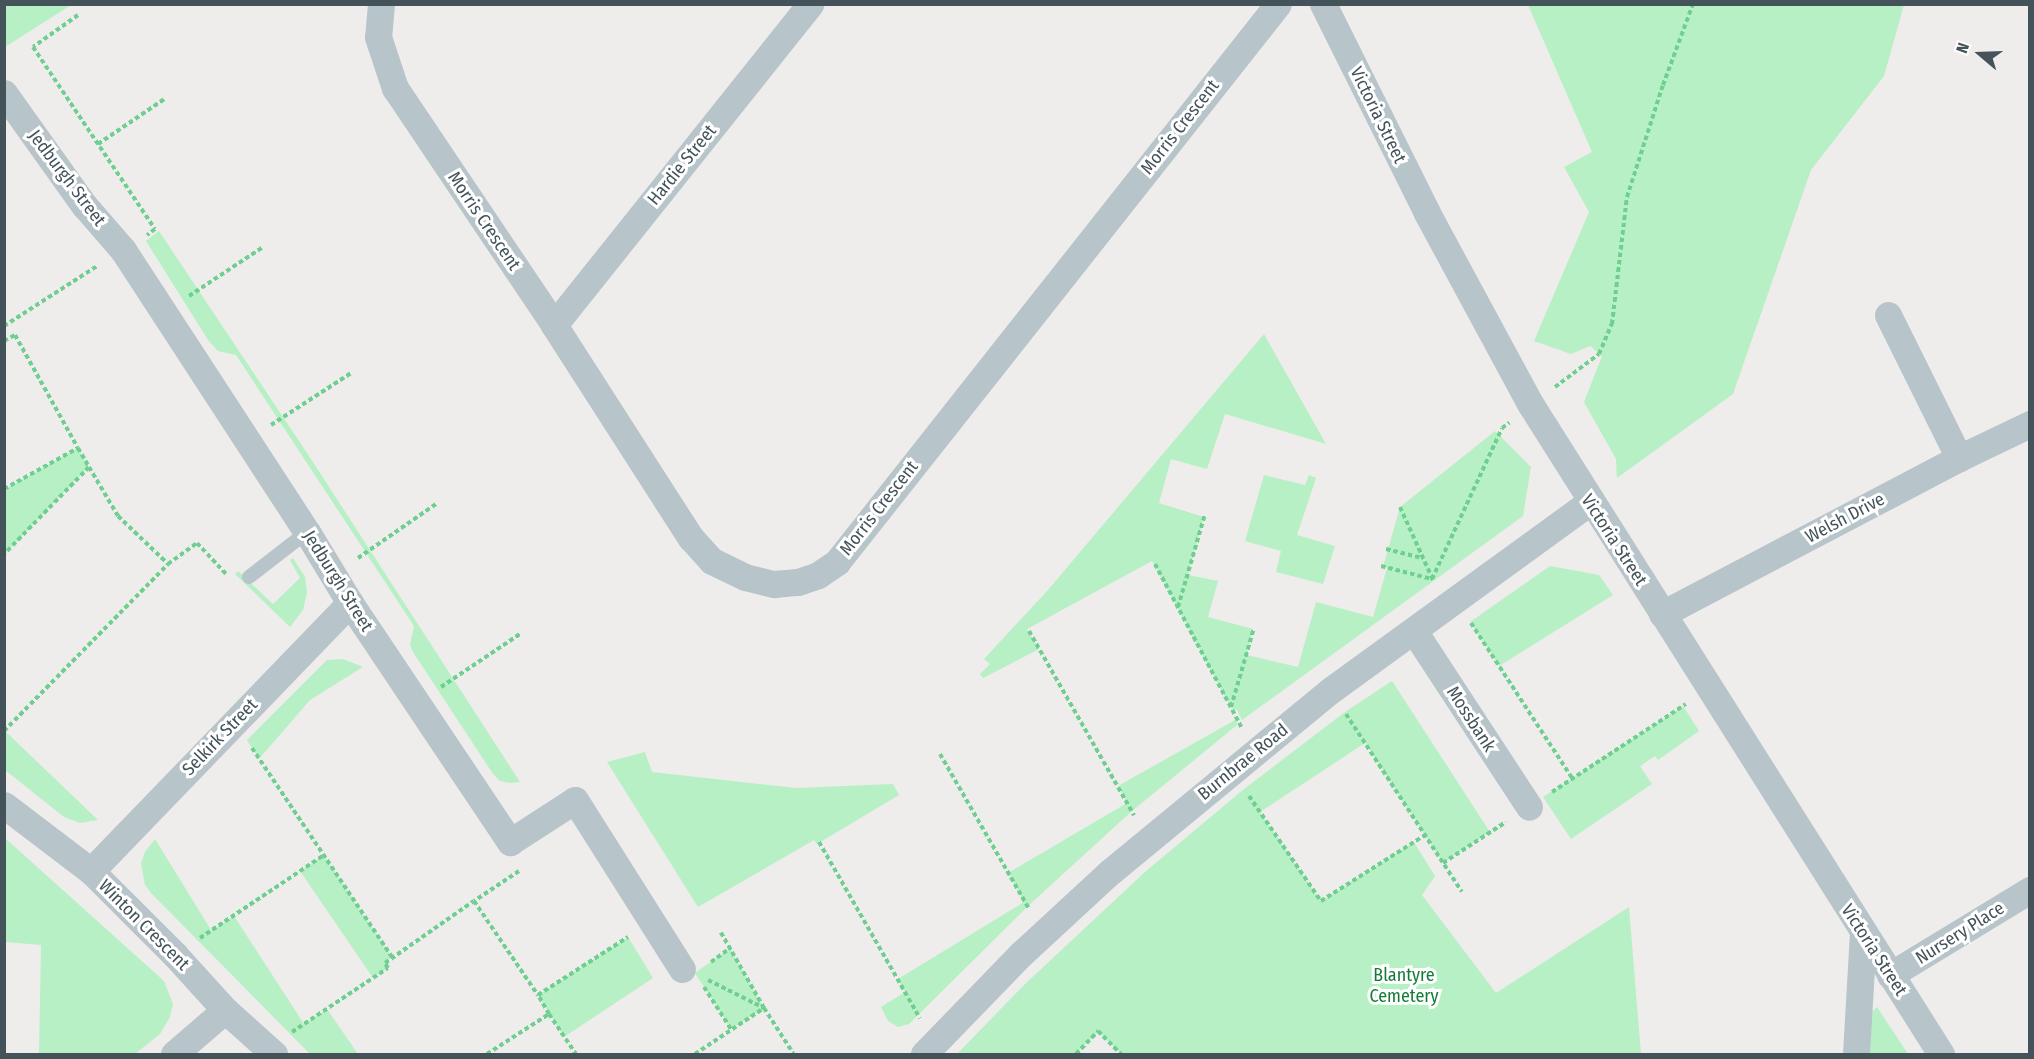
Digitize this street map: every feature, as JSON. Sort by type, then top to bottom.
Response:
[{"type":"street","name":"Morris Crescent","points":[[381,4],[378,37],[395,88],[554,325],[691,538],[712,561],[745,577],[774,584],[798,582],[818,575],[837,562],[1278,4]]},
{"type":"street","name":"Hardie Street","points":[[554,325],[810,4]]},
{"type":"street","name":"Victoria Street","points":[[1323,4],[1427,213],[1531,405],[1590,502],[1941,1054]]},
{"type":"street","name":"Jedburgh Street","points":[[4,93],[84,206],[123,250],[307,532],[350,603],[510,842],[575,800],[652,922],[688,971]]},
{"type":"street","points":[[1888,315],[1959,458]]},
{"type":"street","name":"Welsh Drive","points":[[1662,614],[1959,458],[2030,424]]},
{"type":"street","name":"Burnbrae Road","points":[[929,1049],[1042,934],[1149,840],[1331,690],[1590,502]]},
{"type":"street","name":"Selkirk Street","points":[[91,871],[350,603]]},
{"type":"street","name":"Mossbank","points":[[1414,631],[1529,807]]},
{"type":"street","name":"Winton Crescent","points":[[4,805],[91,871],[175,955],[225,1010],[271,1052]]},
{"type":"street","name":"Nursery Place","points":[[1890,975],[2030,890]]},
{"type":"street","points":[[1856,1054],[1863,934]]},
{"type":"street","points":[[174,1054],[225,1010]]},
{"type":"lane","points":[[249,577],[307,532]]},
{"type":"path","points":[[1432,579],[1502,428],[1599,354],[1612,324],[1627,197],[1663,85],[1693,4]]},
{"type":"path","points":[[4,326],[155,229],[33,46],[78,15]]},
{"type":"path","points":[[98,144],[166,98]]},
{"type":"path","points":[[164,313],[263,247]]},
{"type":"path","points":[[4,341],[15,335],[118,516],[168,564]]},
{"type":"path","points":[[248,441],[351,373]]},
{"type":"path","points":[[4,489],[78,448]]},
{"type":"path","points":[[4,554],[89,467]]},
{"type":"path","points":[[333,575],[436,504]]},
{"type":"path","points":[[1400,507],[1432,579],[1572,778]]},
{"type":"path","points":[[1178,608],[1205,514]]},
{"type":"path","points":[[4,731],[168,564],[197,543],[226,575],[239,564],[249,577]]},
{"type":"path","points":[[1386,549],[1423,558]]},
{"type":"path","points":[[1155,564],[1256,752]]},
{"type":"path","points":[[1381,566],[1432,579]]},
{"type":"path","points":[[1231,708],[1254,628]]},
{"type":"path","points":[[1029,631],[1149,840]]},
{"type":"path","points":[[416,703],[520,634]]},
{"type":"path","points":[[1443,862],[1709,689]]},
{"type":"path","points":[[1331,690],[1462,892]]},
{"type":"path","points":[[235,722],[392,957]]},
{"type":"path","points":[[940,754],[1042,934]]},
{"type":"path","points":[[1254,804],[1321,901],[1425,835]]},
{"type":"path","points":[[819,842],[929,1049]]},
{"type":"path","points":[[175,955],[324,855]]},
{"type":"path","points":[[271,1052],[388,968],[385,963],[392,957],[528,865]]},
{"type":"path","points":[[474,901],[576,1054]]},
{"type":"path","points":[[538,995],[652,922]]},
{"type":"path","points":[[720,931],[793,1053]]},
{"type":"path","points":[[688,971],[764,1008]]},
{"type":"path","points":[[688,971],[731,1029]]},
{"type":"path","points":[[695,1054],[764,1008]]},
{"type":"path","points":[[488,1054],[549,1014]]},
{"type":"path","points":[[1076,1054],[1098,1031],[1121,1054]]},
{"type":"green space","points":[[5,4],[71,4],[71,5],[5,47]]},
{"type":"green space","points":[[1528,5],[1904,5],[1884,76],[1811,170],[1733,394],[1617,478],[1616,459],[1584,402],[1602,356],[1590,346],[1571,354],[1534,341],[1589,212],[1564,167],[1592,152]]},
{"type":"green space","points":[[159,231],[311,459],[520,782],[500,781],[493,774],[413,652],[410,645],[414,626],[236,355],[218,351],[208,340],[146,241]]},
{"type":"green space","points":[[1264,334],[1326,444],[1225,414],[1207,469],[1171,459],[1159,503],[1204,517],[1188,575],[1218,581],[1208,617],[1253,629],[1247,655],[1298,667],[1316,602],[1373,617],[1387,568],[1383,567],[1400,507],[1495,431],[1531,467],[1523,516],[1242,720],[1237,710],[1231,708],[1152,561],[1027,629],[1039,649],[983,678],[980,674],[990,664],[984,659],[1048,590]]},
{"type":"green space","points":[[78,448],[89,467],[5,554],[5,489]]},
{"type":"green space","points":[[1264,475],[1305,485],[1309,475],[1316,478],[1297,535],[1335,546],[1323,584],[1276,572],[1281,551],[1245,541]]},
{"type":"green space","points":[[293,558],[305,577],[307,593],[303,610],[290,627],[235,574],[238,571],[273,604],[300,578],[290,560]]},
{"type":"green space","points":[[1550,566],[1599,575],[1613,595],[1499,666],[1470,622]]},
{"type":"green space","points":[[343,659],[363,667],[310,700],[259,759],[247,740],[327,660]]},
{"type":"green space","name":"Blantyre Cemetery","points":[[1392,681],[1490,832],[1443,863],[1365,743],[1260,812],[1321,901],[1414,842],[1435,876],[1422,895],[1496,993],[1629,907],[1641,1054],[1121,1054],[1098,1032],[1076,1054],[957,1054],[1024,985],[1145,872],[1244,789],[1345,712]]},
{"type":"green space","points":[[1683,706],[1699,731],[1658,760],[1655,756],[1640,766],[1652,784],[1571,839],[1543,797]]},
{"type":"green space","points":[[1237,719],[1237,725],[1132,811],[1027,907],[909,1024],[898,1027],[888,1021],[881,1007],[905,992],[898,979],[1024,902],[1008,873],[1127,803],[1118,786]]},
{"type":"green space","points":[[5,731],[98,820],[80,823],[64,817],[5,770]]},
{"type":"green space","points":[[645,752],[652,772],[796,788],[893,784],[899,795],[817,844],[814,840],[698,907],[607,762]]},
{"type":"green space","points":[[5,838],[164,981],[173,1004],[170,1017],[160,1034],[135,1054],[39,1054],[41,945],[5,942]]},
{"type":"green space","points":[[155,839],[211,930],[234,916],[304,1024],[327,1009],[358,1054],[310,1054],[151,893],[145,885],[141,863],[145,852]]},
{"type":"green space","points":[[324,855],[392,957],[385,962],[388,968],[373,978],[300,871]]},
{"type":"green space","points":[[628,937],[653,978],[564,1037],[538,995]]},
{"type":"green space","points":[[730,948],[764,1008],[731,1029],[695,973]]},
{"type":"green space","points":[[1877,1007],[1908,1054],[1870,1054],[1871,1013]]}]
